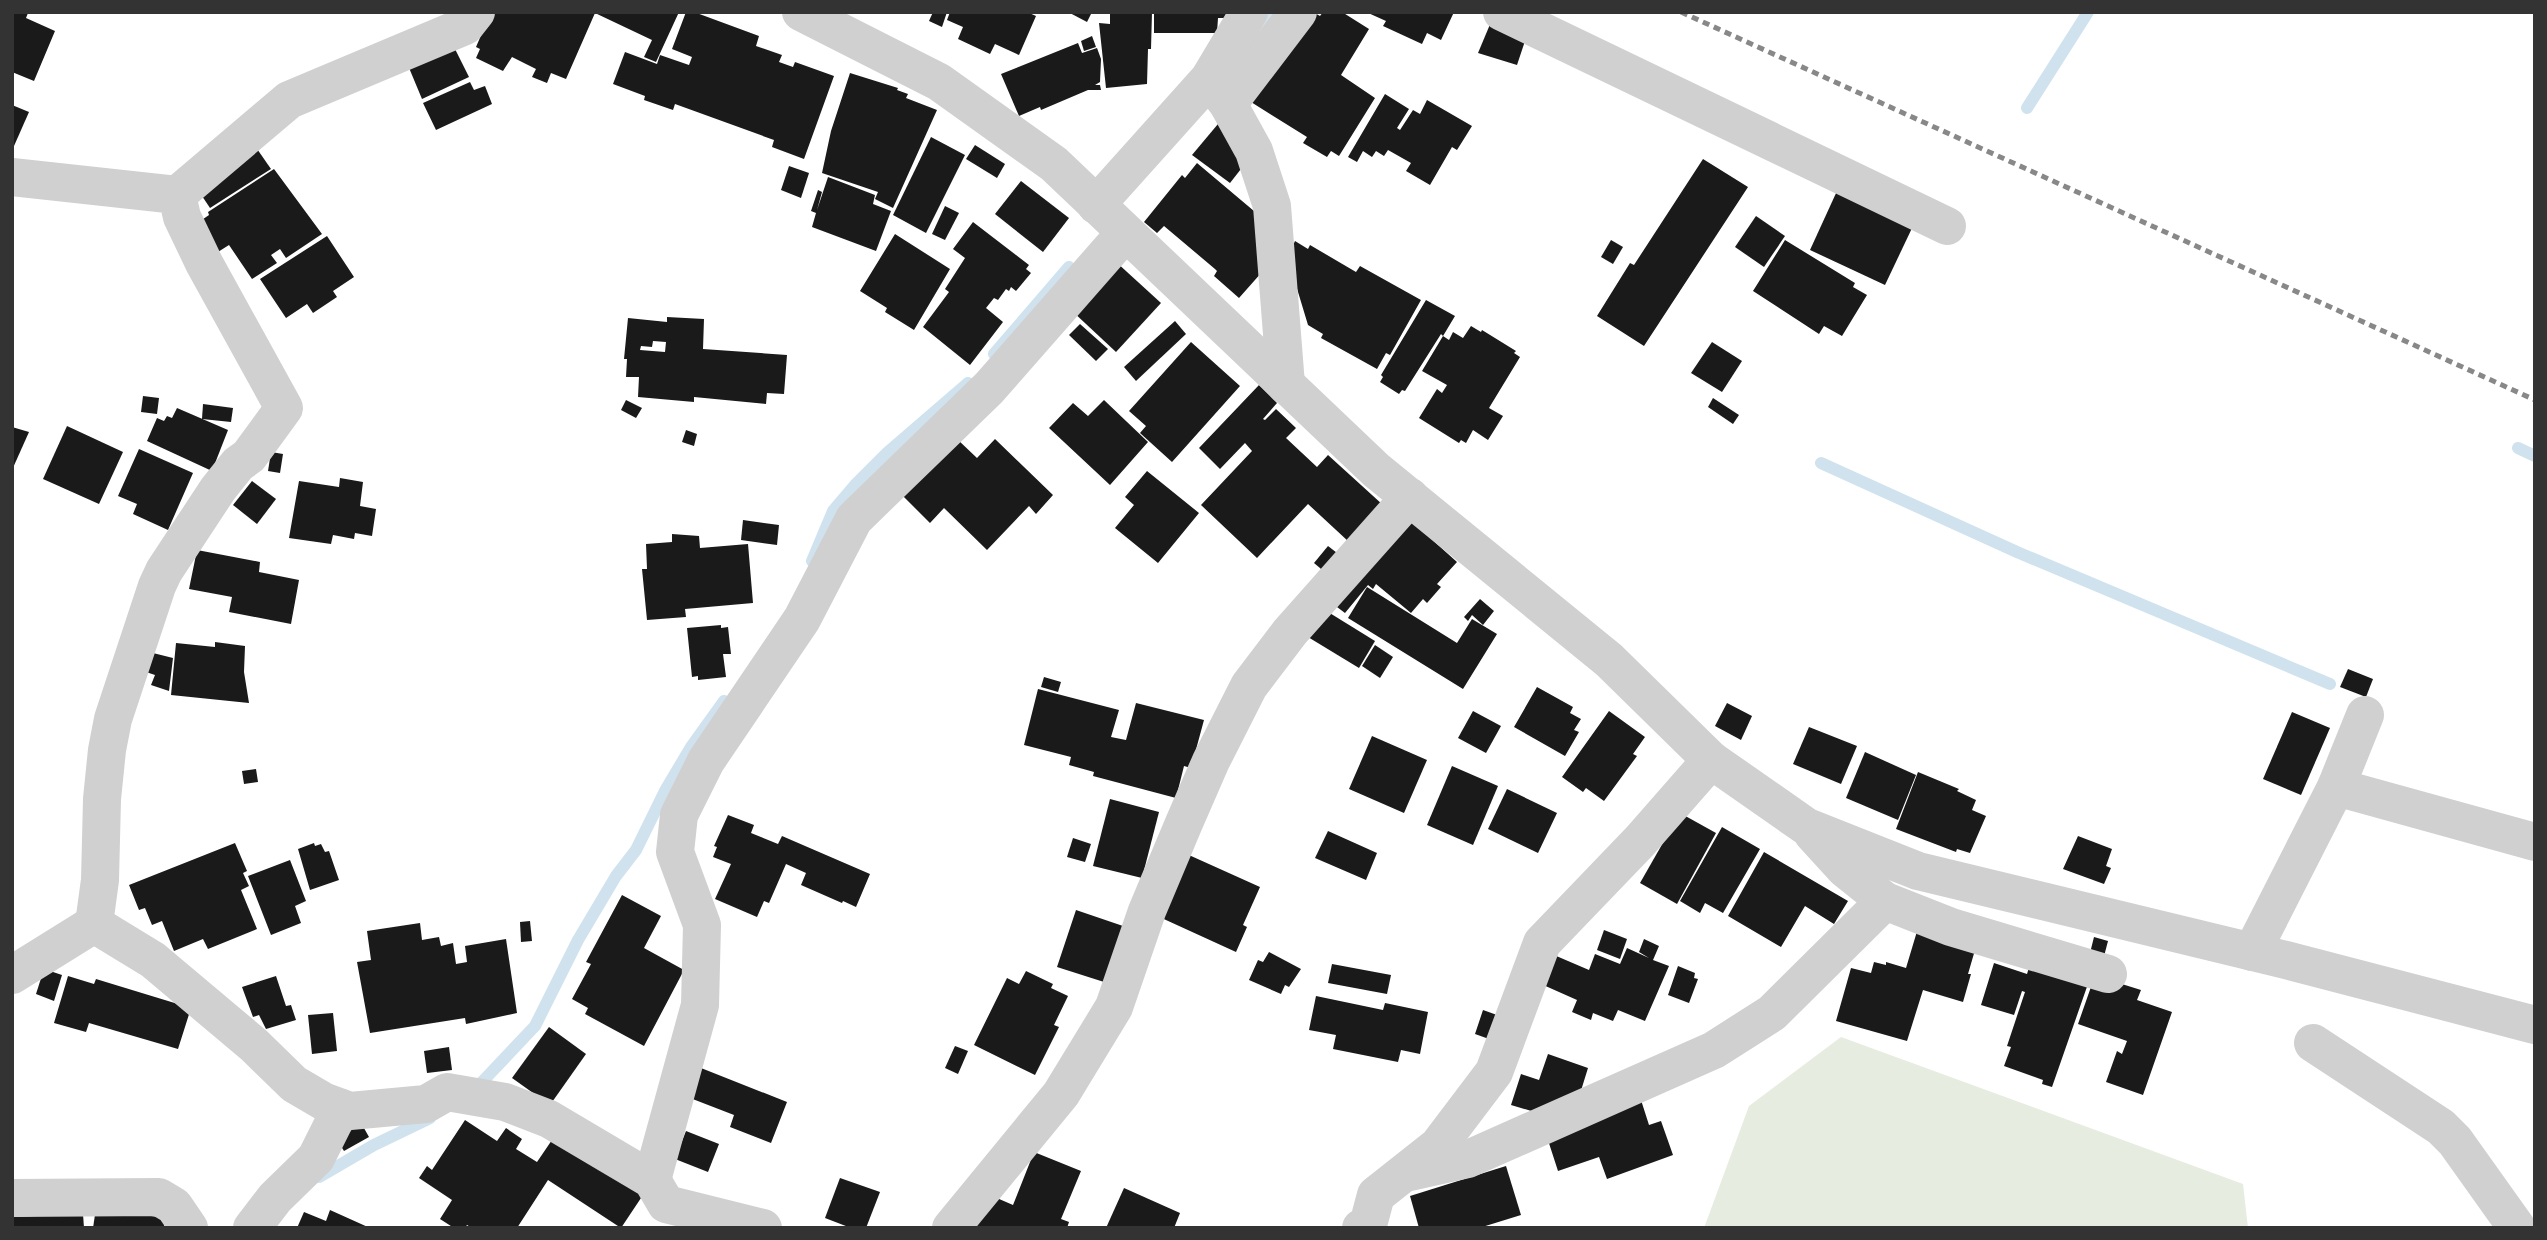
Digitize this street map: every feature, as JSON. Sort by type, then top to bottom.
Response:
[{"type":"street","points":[[12,177],[177,195],[289,100],[465,26],[476,12]]},
{"type":"street","points":[[801,12],[939,82],[1054,164],[1376,470],[1609,660],[1711,760],[1807,827],[1845,869],[1885,901],[1951,927],[2108,974]]},
{"type":"street","points":[[1218,91],[1250,12]]},
{"type":"street","points":[[1096,205],[1298,12]]},
{"type":"street","points":[[1502,12],[1947,226]]},
{"type":"street","points":[[1218,91],[1254,151],[1272,206],[1286,385]]},
{"type":"street","points":[[94,924],[100,880],[102,799],[107,750],[113,719],[157,586],[218,489],[238,464],[249,457],[284,408],[204,263],[182,217],[177,195]]},
{"type":"street","points":[[660,1204],[700,1004],[702,925],[674,852],[679,815],[706,761],[802,619],[854,519],[989,388],[1125,233]]},
{"type":"street","points":[[951,1228],[1061,1094],[1114,1007],[1147,911],[1184,823],[1211,761],[1249,686],[1290,632],[1410,497]]},
{"type":"street","points":[[2252,952],[2336,786],[2365,715]]},
{"type":"street","points":[[1361,1228],[1368,1225],[1376,1195],[1438,1146],[1494,1072],[1542,943],[1640,841],[1711,760]]},
{"type":"street","points":[[2336,786],[2535,842]]},
{"type":"street","points":[[1807,827],[1918,871],[2252,952],[2535,1025]]},
{"type":"street","points":[[1405,1173],[1468,1159],[1714,1050],[1772,1013],[1885,901]]},
{"type":"street","points":[[12,975],[94,924]]},
{"type":"street","points":[[94,924],[153,960],[254,1045],[294,1084],[323,1101],[350,1111],[426,1104],[447,1092],[505,1102],[549,1119],[660,1204],[763,1228]]},
{"type":"street","points":[[2313,1044],[2441,1127],[2455,1141],[2517,1228]]},
{"type":"street","points":[[251,1228],[275,1198],[316,1158],[341,1108]]},
{"type":"street","points":[[12,1198],[159,1197],[174,1206],[190,1228]]},
{"type":"shaded area","points":[[1841,1037],[2243,1184],[2248,1228],[1704,1228],[1749,1106]]},
{"type":"building","points":[[12,12],[28,13],[26,18],[55,31],[34,81],[12,72]]},
{"type":"building","points":[[491,12],[679,12],[656,62],[644,57],[652,40],[595,13],[566,79],[551,73],[547,83],[532,77],[536,69],[512,57],[503,71],[476,58],[480,49],[476,47]]},
{"type":"building","points":[[686,12],[694,12],[759,36],[756,46],[782,55],[779,62],[793,67],[795,62],[834,76],[804,159],[772,147],[774,140],[675,104],[673,110],[644,100],[645,96],[613,84],[625,52],[657,64],[660,55],[689,65],[692,57],[672,49]]},
{"type":"building","points":[[933,12],[947,12],[942,27],[929,21]]},
{"type":"building","points":[[950,12],[1027,12],[1036,16],[1019,55],[995,44],[990,54],[958,39],[963,27],[947,20]]},
{"type":"building","points":[[1068,12],[1092,12],[1087,22]]},
{"type":"building","points":[[1110,12],[1152,12],[1147,84],[1106,88],[1099,23],[1110,24]]},
{"type":"building","points":[[1154,12],[1230,12],[1230,18],[1218,18],[1217,33],[1154,33]]},
{"type":"building","points":[[1313,12],[1320,16],[1323,12],[1342,12],[1369,29],[1341,75],[1375,98],[1339,156],[1331,151],[1327,157],[1303,143],[1307,137],[1251,102]]},
{"type":"building","points":[[1366,12],[1454,12],[1441,40],[1427,33],[1422,44],[1383,26],[1386,21]]},
{"type":"building","points":[[1491,22],[1527,35],[1517,65],[1478,53]]},
{"type":"building","points":[[1092,36],[1096,47],[1084,51],[1081,41]]},
{"type":"building","points":[[452,43],[469,77],[422,99],[407,63]]},
{"type":"building","points":[[1078,43],[1082,53],[1097,48],[1101,59],[1100,82],[1095,85],[1100,85],[1101,90],[1088,90],[1041,110],[1040,107],[1019,116],[1001,74]]},
{"type":"building","points":[[850,73],[898,88],[897,90],[908,94],[906,98],[937,110],[893,208],[875,199],[878,192],[822,173],[831,131]]},
{"type":"building","points":[[470,82],[474,90],[485,86],[492,104],[436,130],[423,103]]},
{"type":"building","points":[[1385,94],[1409,109],[1397,128],[1400,130],[1413,110],[1420,114],[1427,100],[1472,126],[1457,150],[1452,147],[1430,185],[1406,171],[1411,163],[1388,150],[1384,156],[1376,151],[1372,157],[1363,151],[1357,162],[1348,157]]},
{"type":"building","points":[[12,105],[29,112],[14,146],[12,145]]},
{"type":"building","points":[[1218,124],[1248,160],[1230,183],[1192,155]]},
{"type":"building","points":[[931,137],[965,155],[926,233],[893,215]]},
{"type":"building","points":[[253,143],[271,169],[210,208],[196,187]]},
{"type":"building","points":[[975,145],[1005,164],[997,178],[966,159]]},
{"type":"building","points":[[1703,159],[1748,187],[1644,346],[1597,316],[1630,263],[1634,265]]},
{"type":"building","points":[[1197,163],[1267,222],[1277,255],[1239,298],[1214,276],[1217,271],[1215,269],[1164,226],[1157,233],[1144,222],[1182,175],[1185,178]]},
{"type":"building","points":[[789,166],[809,173],[801,198],[781,190]]},
{"type":"building","points":[[274,169],[322,234],[286,258],[280,249],[271,255],[277,263],[252,279],[229,245],[210,257],[193,226],[209,215],[208,212]]},
{"type":"building","points":[[828,177],[875,195],[873,204],[891,211],[876,251],[812,227],[816,213],[811,211],[818,190],[822,192],[817,210]]},
{"type":"building","points":[[1021,181],[1069,218],[1043,252],[995,214]]},
{"type":"building","points":[[1837,191],[1913,226],[1885,285],[1810,250]]},
{"type":"building","points":[[945,206],[959,213],[945,240],[932,234]]},
{"type":"building","points":[[1756,216],[1785,236],[1764,267],[1735,247]]},
{"type":"building","points":[[973,222],[1029,265],[1026,269],[1031,273],[1016,291],[1011,287],[1009,291],[1006,289],[998,300],[994,298],[986,308],[1003,322],[970,365],[923,327],[949,292],[945,289],[965,258],[953,249]]},
{"type":"building","points":[[895,234],[950,269],[914,330],[885,312],[887,308],[860,291]]},
{"type":"building","points":[[327,236],[354,277],[333,291],[337,297],[313,313],[307,304],[286,318],[260,279]]},
{"type":"building","points":[[1611,240],[1623,247],[1613,264],[1601,257]]},
{"type":"building","points":[[1785,240],[1855,283],[1853,287],[1867,295],[1842,336],[1824,326],[1819,334],[1753,291]]},
{"type":"building","points":[[1295,241],[1308,249],[1310,245],[1356,272],[1360,266],[1421,300],[1390,355],[1386,353],[1377,369],[1321,338],[1323,334],[1308,325],[1295,282],[1290,252]]},
{"type":"building","points":[[1115,261],[1161,303],[1116,352],[1071,310]]},
{"type":"building","points":[[1426,300],[1455,316],[1405,391],[1402,390],[1399,394],[1380,382],[1383,377],[1381,375]]},
{"type":"building","points":[[667,317],[704,319],[703,349],[787,355],[784,394],[767,393],[766,404],[694,397],[694,402],[638,397],[639,377],[626,377],[627,359],[624,359],[628,318],[667,322]],"holes":[[[653,341],[666,342],[665,352],[640,350],[641,346],[652,347]]]},
{"type":"building","points":[[1175,321],[1186,334],[1136,381],[1124,367]]},
{"type":"building","points":[[1080,324],[1108,349],[1096,361],[1069,335]]},
{"type":"building","points":[[1471,326],[1516,351],[1514,353],[1520,357],[1489,408],[1503,416],[1488,440],[1473,430],[1466,443],[1461,440],[1459,443],[1419,418],[1437,389],[1442,393],[1447,385],[1422,371],[1443,336],[1449,340],[1453,332],[1463,338]]},
{"type":"building","points":[[1191,342],[1240,386],[1172,462],[1140,433],[1146,426],[1129,411]]},
{"type":"building","points":[[1712,342],[1742,361],[1722,392],[1691,373]]},
{"type":"building","points":[[1259,385],[1277,403],[1263,419],[1276,409],[1296,428],[1286,438],[1317,467],[1328,455],[1383,505],[1349,542],[1308,504],[1257,558],[1201,505],[1252,451],[1245,443],[1220,469],[1199,448]]},
{"type":"building","points":[[143,396],[159,398],[157,414],[141,412]]},
{"type":"building","points":[[1713,398],[1739,415],[1733,424],[1708,407]]},
{"type":"building","points":[[626,400],[642,408],[636,418],[621,410]]},
{"type":"building","points":[[1104,400],[1148,442],[1110,485],[1049,428],[1073,403],[1088,416]]},
{"type":"building","points":[[203,404],[233,408],[231,422],[202,419]]},
{"type":"building","points":[[177,408],[228,430],[212,471],[147,441],[157,418],[164,421],[167,416],[172,418]]},
{"type":"building","points":[[67,426],[123,452],[99,504],[43,479]]},
{"type":"building","points":[[12,427],[29,432],[12,470]]},
{"type":"building","points":[[686,430],[697,434],[694,446],[682,442]]},
{"type":"building","points":[[957,439],[977,458],[995,439],[1053,495],[1036,514],[1029,506],[987,550],[944,508],[930,523],[902,495]]},
{"type":"building","points":[[139,449],[193,473],[168,530],[133,514],[137,504],[118,496]]},
{"type":"building","points":[[271,452],[283,454],[280,473],[268,471]]},
{"type":"building","points":[[1147,471],[1199,513],[1158,563],[1115,528],[1134,505],[1125,497]]},
{"type":"building","points":[[340,478],[363,482],[360,506],[376,509],[372,536],[355,533],[354,539],[333,535],[331,544],[289,538],[299,481],[339,487]]},
{"type":"building","points":[[252,481],[276,499],[257,524],[233,505]]},
{"type":"building","points":[[1400,511],[1457,562],[1437,584],[1441,587],[1427,603],[1423,599],[1411,613],[1376,584],[1373,589],[1368,585],[1345,613],[1325,598]]},
{"type":"building","points":[[743,520],[779,525],[777,545],[741,540]]},
{"type":"building","points":[[672,534],[699,536],[700,548],[748,544],[753,603],[685,609],[686,617],[647,620],[642,569],[647,569],[646,544],[672,542]]},
{"type":"building","points":[[1328,546],[1341,556],[1327,574],[1314,563]]},
{"type":"building","points":[[197,550],[260,562],[259,572],[299,580],[291,624],[229,612],[232,597],[189,589]]},
{"type":"building","points":[[1367,587],[1457,643],[1472,619],[1497,634],[1463,689],[1348,618]]},
{"type":"building","points":[[1480,599],[1494,611],[1483,625],[1472,615],[1468,621],[1464,617]]},
{"type":"building","points":[[1320,607],[1375,641],[1359,668],[1303,634]]},
{"type":"building","points":[[721,625],[721,628],[728,627],[731,654],[723,654],[726,677],[698,680],[698,676],[692,677],[687,628]]},
{"type":"building","points":[[215,642],[245,646],[244,672],[249,703],[171,695],[176,643],[215,647]]},
{"type":"building","points":[[1375,645],[1393,657],[1380,678],[1362,666]]},
{"type":"building","points":[[149,652],[173,658],[169,691],[151,685],[155,675],[143,671]]},
{"type":"building","points":[[2348,669],[2373,679],[2366,697],[2340,687]]},
{"type":"building","points":[[1044,677],[1061,682],[1058,692],[1041,687]]},
{"type":"building","points":[[1537,687],[1573,707],[1570,713],[1581,719],[1574,730],[1579,732],[1565,756],[1514,727]]},
{"type":"building","points":[[1038,689],[1119,710],[1111,737],[1126,740],[1136,703],[1204,720],[1191,768],[1184,766],[1176,798],[1093,776],[1094,772],[1069,765],[1071,757],[1024,745]]},
{"type":"building","points":[[1727,703],[1752,716],[1741,740],[1715,726]]},
{"type":"building","points":[[1473,711],[1501,726],[1486,753],[1458,738]]},
{"type":"building","points":[[1609,711],[1645,737],[1633,754],[1637,756],[1604,801],[1586,788],[1583,792],[1562,777]]},
{"type":"building","points":[[2292,712],[2330,728],[2301,795],[2263,779]]},
{"type":"building","points":[[1809,727],[1857,746],[1841,784],[1793,764]]},
{"type":"building","points":[[1372,736],[1427,760],[1404,813],[1349,789]]},
{"type":"building","points":[[1865,752],[1916,775],[1898,820],[1846,798]]},
{"type":"building","points":[[1452,766],[1498,786],[1473,845],[1427,825]]},
{"type":"building","points":[[256,769],[258,782],[244,784],[242,771]]},
{"type":"building","points":[[1918,772],[1959,789],[1957,791],[1976,800],[1972,810],[1986,816],[1970,853],[1957,849],[1956,852],[1896,829]]},
{"type":"building","points":[[1507,789],[1557,813],[1538,853],[1488,829]]},
{"type":"building","points":[[1110,799],[1159,812],[1142,878],[1093,866]]},
{"type":"building","points":[[1680,813],[1716,833],[1677,904],[1640,883]]},
{"type":"building","points":[[728,815],[754,825],[751,833],[778,844],[782,836],[870,874],[856,907],[801,885],[806,873],[786,864],[769,903],[764,901],[757,917],[715,899],[731,864],[713,857],[717,847],[714,846]]},
{"type":"building","points":[[1722,827],[1760,849],[1723,913],[1705,903],[1700,913],[1680,901]]},
{"type":"building","points":[[1328,831],[1377,853],[1366,880],[1315,858]]},
{"type":"building","points":[[2078,836],[2112,849],[2106,866],[2111,868],[2104,884],[2063,869]]},
{"type":"building","points":[[1073,838],[1091,844],[1085,862],[1067,857]]},
{"type":"building","points":[[235,843],[247,871],[243,873],[249,886],[241,890],[257,929],[208,949],[203,939],[174,951],[162,921],[152,925],[145,908],[139,910],[129,885]]},
{"type":"building","points":[[314,843],[315,846],[321,844],[325,852],[329,851],[339,880],[310,890],[298,849]]},
{"type":"building","points":[[1180,851],[1260,887],[1243,925],[1247,927],[1236,952],[1155,915]]},
{"type":"building","points":[[1764,852],[1848,901],[1834,924],[1805,906],[1781,947],[1728,916]]},
{"type":"building","points":[[290,860],[306,901],[295,906],[301,923],[271,935],[248,876]]},
{"type":"building","points":[[622,895],[661,916],[644,948],[684,970],[644,1046],[585,1014],[588,1008],[572,999],[591,964],[586,962]]},
{"type":"building","points":[[1076,910],[1123,926],[1104,982],[1057,967]]},
{"type":"building","points":[[530,921],[532,941],[521,942],[520,922]]},
{"type":"building","points":[[420,923],[422,940],[439,937],[441,946],[453,943],[456,964],[467,962],[465,946],[506,939],[517,1013],[466,1024],[465,1018],[370,1033],[357,962],[371,960],[367,931]]},
{"type":"building","points":[[1918,928],[1975,950],[1963,1002],[1923,990],[1907,1041],[1836,1021],[1851,968],[1871,973],[1874,962],[1886,965],[1886,962],[1906,968]]},
{"type":"building","points":[[1604,930],[1627,939],[1620,959],[1597,950]]},
{"type":"building","points":[[2094,937],[2108,941],[2102,964],[2088,961]]},
{"type":"building","points":[[1644,939],[1659,946],[1653,960],[1669,966],[1645,1021],[1618,1010],[1613,1021],[1593,1013],[1591,1020],[1572,1012],[1577,1000],[1541,984],[1554,955],[1589,970],[1595,954],[1620,964],[1627,948],[1649,958],[1639,952]]},
{"type":"building","points":[[1269,952],[1301,969],[1289,987],[1285,985],[1281,994],[1249,980],[1258,960],[1263,962]]},
{"type":"building","points":[[2031,961],[2089,981],[2052,1087],[2042,1084],[2043,1080],[2004,1066],[2011,1047],[2007,1046],[2025,992],[2022,991],[2014,1015],[1981,1005],[1994,963],[2027,974]]},
{"type":"building","points":[[1332,964],[1391,975],[1387,994],[1328,983]]},
{"type":"building","points":[[1678,966],[1695,973],[1694,978],[1698,979],[1689,1003],[1668,995]]},
{"type":"building","points":[[44,969],[62,975],[54,1001],[36,994]]},
{"type":"building","points":[[1026,971],[1053,984],[1051,988],[1068,996],[1054,1025],[1059,1027],[1035,1075],[974,1045],[1007,978],[1019,984]]},
{"type":"building","points":[[68,976],[94,984],[96,979],[191,1008],[178,1049],[89,1023],[86,1032],[54,1023]]},
{"type":"building","points":[[276,976],[286,1006],[291,1005],[296,1020],[266,1029],[259,1015],[253,1017],[242,987]]},
{"type":"building","points":[[2109,980],[2141,990],[2137,1000],[2172,1012],[2143,1095],[2106,1082],[2117,1051],[2122,1054],[2127,1041],[2078,1024],[2092,984]]},
{"type":"building","points":[[1316,996],[1383,1010],[1385,1003],[1428,1012],[1420,1054],[1401,1050],[1398,1062],[1333,1049],[1336,1035],[1309,1030]]},
{"type":"building","points":[[1483,1010],[1497,1015],[1489,1039],[1475,1034]]},
{"type":"building","points":[[333,1013],[337,1051],[312,1054],[308,1015]]},
{"type":"building","points":[[549,1027],[586,1054],[550,1105],[512,1078]]},
{"type":"building","points":[[955,1046],[968,1051],[958,1074],[945,1068]]},
{"type":"building","points":[[449,1047],[452,1070],[427,1073],[424,1051]]},
{"type":"building","points":[[1548,1054],[1588,1068],[1579,1097],[1538,1113],[1511,1105],[1521,1074],[1539,1080]]},
{"type":"building","points":[[701,1068],[787,1102],[771,1143],[730,1127],[734,1115],[690,1098]]},
{"type":"building","points":[[1641,1100],[1649,1125],[1661,1121],[1673,1155],[1607,1179],[1599,1157],[1558,1171],[1546,1134]]},
{"type":"building","points":[[465,1120],[497,1141],[506,1128],[522,1139],[516,1149],[537,1162],[554,1137],[643,1195],[621,1228],[548,1180],[517,1228],[472,1228],[467,1225],[465,1228],[454,1228],[440,1219],[452,1200],[419,1178],[427,1166],[432,1170]]},
{"type":"building","points":[[360,1121],[369,1137],[344,1151],[339,1143]]},
{"type":"building","points":[[686,1131],[719,1144],[708,1172],[675,1159]]},
{"type":"building","points":[[1034,1152],[1081,1171],[1061,1219],[1069,1222],[1067,1228],[968,1228],[983,1192],[1013,1205]]},
{"type":"building","points":[[1506,1166],[1521,1215],[1479,1228],[1419,1228],[1410,1196]]},
{"type":"building","points":[[840,1178],[880,1192],[866,1228],[851,1228],[825,1218]]},
{"type":"building","points":[[1124,1188],[1180,1213],[1174,1228],[1106,1228]]},
{"type":"building","points":[[96,1208],[165,1218],[164,1228],[93,1228]]},
{"type":"building","points":[[330,1210],[370,1228],[297,1228],[304,1212],[326,1221]]},
{"type":"building","points":[[83,1214],[84,1228],[12,1228],[12,1217]]},
{"type":"waterway","points":[[1258,31],[1271,12]]},
{"type":"waterway","points":[[2027,108],[2088,12]]},
{"type":"waterway","points":[[994,354],[1069,267]]},
{"type":"waterway","points":[[812,561],[833,511],[856,484],[888,452],[968,383]]},
{"type":"waterway","points":[[2518,448],[2535,456]]},
{"type":"waterway","points":[[1821,463],[2017,552],[2330,684]]},
{"type":"waterway","points":[[473,1088],[482,1082],[535,1026],[578,940],[616,876],[636,850],[666,789],[691,747],[724,701]]},
{"type":"waterway","points":[[319,1177],[374,1145],[430,1118]]},
{"type":"railway","points":[[1681,12],[2535,400]]}]
